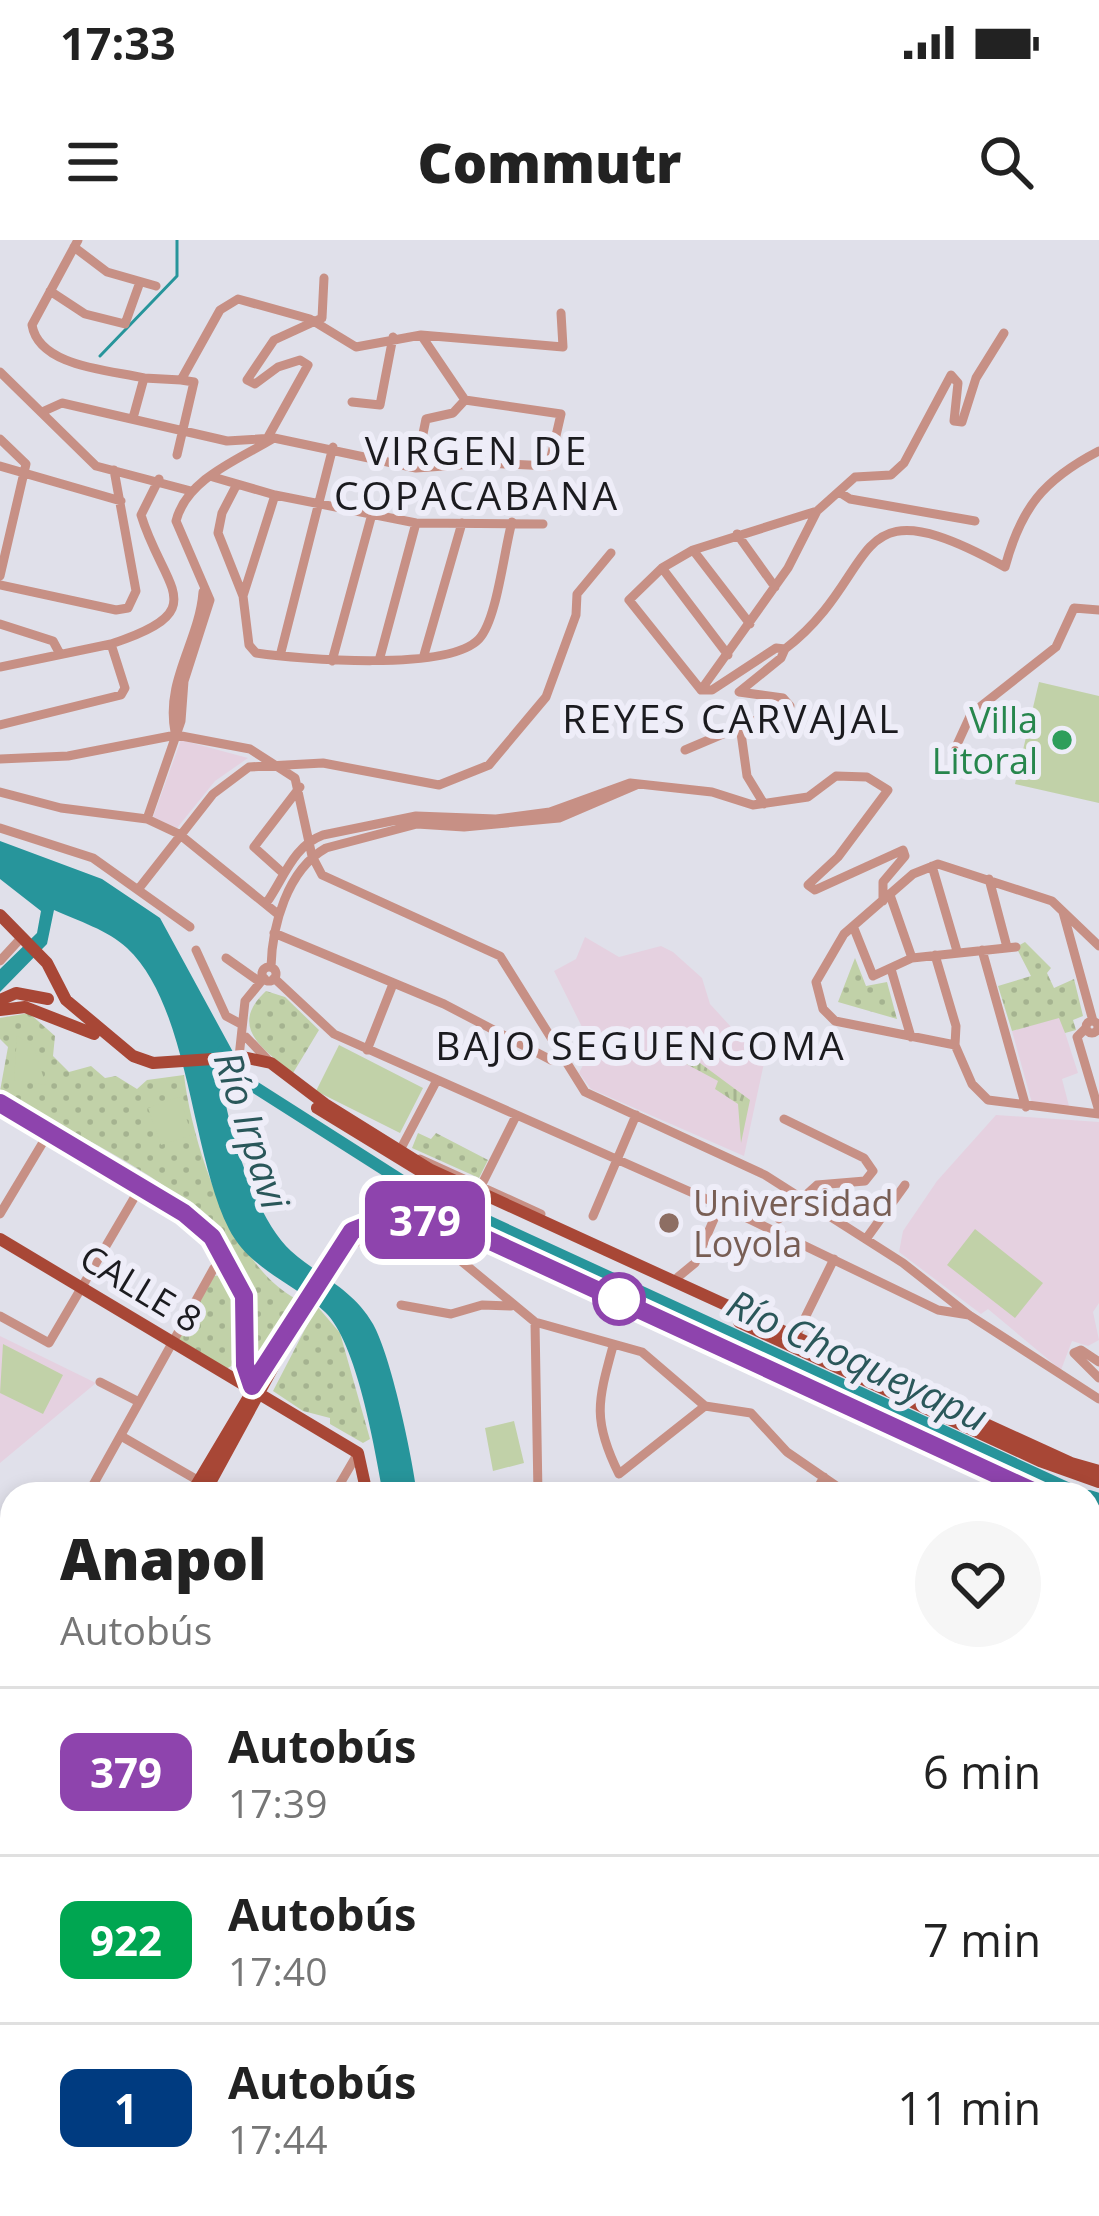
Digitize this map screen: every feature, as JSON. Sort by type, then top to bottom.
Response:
[{"type":"main road","points":[[0,915],[39,954],[66,1000],[128,1053],[153,1063],[183,1066]]},
{"type":"main road","points":[[53,974],[49,998],[54,1016]]},
{"type":"main road","points":[[0,1000],[16,993],[66,1000]]},
{"type":"main road","points":[[54,1016],[66,1010],[66,1000]]},
{"type":"main road","points":[[0,1010],[17,1006],[80,1024],[140,1066],[243,1059],[272,1063],[325,1105],[406,1154],[1071,1463],[1099,1471]]},
{"type":"main road","points":[[243,1059],[268,1070],[394,1160],[446,1186],[1054,1467],[1099,1482]]},
{"type":"main road","points":[[0,1102],[46,1135]]},
{"type":"main road","points":[[0,1112],[139,1190],[191,1226],[223,1261],[248,1310],[245,1365],[251,1386]]},
{"type":"main road","points":[[204,1482],[251,1386],[291,1340],[299,1312],[328,1263],[356,1236],[394,1218],[472,1234],[1013,1482]]},
{"type":"main road","name":"CALLE 8","points":[[0,1239],[358,1453]]},
{"type":"main road","points":[[358,1453],[364,1482]]},
{"type":"street","points":[[156,286],[107,272],[76,244],[32,326],[41,347],[144,378],[194,382],[177,455]]},
{"type":"street","points":[[147,819],[176,735],[173,692],[202,616],[204,587],[176,521],[190,491],[271,437],[308,364],[300,360],[278,367],[253,385],[248,377],[274,340],[316,322],[323,314],[323,278]]},
{"type":"street","points":[[50,291],[86,314],[125,324],[140,282]]},
{"type":"street","points":[[182,380],[228,302],[251,298],[316,322],[356,346],[421,335],[563,347],[561,314]]},
{"type":"street","points":[[700,690],[629,600],[662,568],[693,550],[818,511],[860,475],[891,475],[904,463],[951,375],[958,383],[954,421],[962,422],[976,379],[1004,333]]},
{"type":"street","points":[[42,412],[62,403],[227,441],[271,437],[416,469],[487,463],[549,466],[561,414],[465,400],[421,335]]},
{"type":"street","points":[[352,402],[380,405],[394,337]]},
{"type":"street","points":[[0,372],[96,466],[159,479],[190,491]]},
{"type":"street","points":[[133,418],[144,378]]},
{"type":"street","points":[[416,469],[425,418],[453,413],[465,400]]},
{"type":"street","points":[[0,439],[26,464],[0,575]]},
{"type":"street","points":[[280,656],[333,447]]},
{"type":"street","points":[[686,750],[790,708],[783,698],[740,692],[823,616],[859,556],[893,532],[927,530],[1005,567],[1020,515],[1051,483],[1099,451]]},
{"type":"street","points":[[0,466],[121,501]]},
{"type":"street","points":[[0,585],[116,610],[128,608],[136,591],[114,470]]},
{"type":"street","points":[[212,477],[275,495],[416,523],[544,524]]},
{"type":"street","points":[[0,667],[111,644],[160,627],[173,609],[172,587],[141,515],[159,479]]},
{"type":"street","points":[[236,486],[221,513],[218,533],[243,596],[249,645],[256,652],[280,656],[332,661],[456,652],[481,637],[512,522]]},
{"type":"street","points":[[839,492],[850,500],[975,521]]},
{"type":"street","points":[[243,596],[275,495]]},
{"type":"street","points":[[700,690],[776,587],[812,531],[818,511]]},
{"type":"street","points":[[332,661],[372,514]]},
{"type":"street","points":[[380,657],[416,523]]},
{"type":"street","points":[[424,655],[462,523]]},
{"type":"street","points":[[737,534],[776,587]]},
{"type":"street","points":[[693,550],[750,624]]},
{"type":"street","points":[[140,887],[178,834],[243,769],[323,763],[439,785],[489,765],[546,697],[578,595],[610,553]]},
{"type":"street","points":[[662,568],[728,655]]},
{"type":"street","points":[[955,749],[971,714],[1056,647],[1075,608],[1099,610]]},
{"type":"street","points":[[0,624],[53,641],[60,654]]},
{"type":"street","points":[[0,725],[121,695],[125,688],[111,644]]},
{"type":"street","points":[[700,690],[712,690],[776,648],[785,649]]},
{"type":"street","points":[[749,723],[741,733],[742,749],[747,776],[764,804]]},
{"type":"street","points":[[0,760],[68,756],[176,735],[250,749],[283,765],[300,787],[312,856],[326,877],[500,956],[560,1059],[585,1092],[735,1158],[866,1239],[969,1315],[1099,1399]]},
{"type":"street","points":[[243,1059],[245,1001],[267,976],[273,910],[284,874],[309,840],[417,820],[464,827],[560,818],[636,785],[764,804],[808,797],[836,776],[867,777],[886,786],[838,857],[808,885],[820,890],[902,850],[905,856],[883,882],[912,958]]},
{"type":"street","points":[[284,874],[254,847],[300,787]]},
{"type":"street","points":[[0,792],[62,808],[147,819],[178,834],[273,910]]},
{"type":"street","points":[[273,910],[312,856],[417,820]]},
{"type":"street","points":[[0,828],[93,857],[190,927]]},
{"type":"street","points":[[955,1046],[849,1027],[823,1009],[816,982],[827,956],[853,926],[913,874],[943,864],[1052,902],[1099,946]]},
{"type":"street","points":[[932,866],[957,951]]},
{"type":"street","points":[[853,926],[868,973],[878,976],[912,958],[1011,947],[988,879]]},
{"type":"street","points":[[934,955],[956,1026],[955,1046],[980,1094],[995,1103],[1099,1113],[1090,1029],[1064,912]]},
{"type":"street","points":[[1068,930],[1079,925]]},
{"type":"street","points":[[274,932],[551,1060],[560,1059]]},
{"type":"street","points":[[0,961],[25,940]]},
{"type":"street","points":[[196,950],[226,1016],[272,1063]]},
{"type":"street","points":[[982,950],[1026,1107]]},
{"type":"street","points":[[226,958],[267,976],[334,1034],[720,1205],[938,1310],[969,1315]]},
{"type":"street","points":[[890,969],[911,1037]]},
{"type":"street","points":[[368,1050],[393,984]]},
{"type":"street","points":[[406,1154],[437,1080]]},
{"type":"street","points":[[593,1216],[635,1115]]},
{"type":"street","points":[[328,1116],[394,1155],[406,1154],[481,1186],[778,1328]]},
{"type":"street","points":[[481,1186],[516,1116]]},
{"type":"street","points":[[779,1219],[818,1185],[865,1181],[874,1171],[858,1155],[784,1119]]},
{"type":"street","points":[[0,1214],[46,1135]]},
{"type":"street","points":[[848,1180],[858,1155]]},
{"type":"street","points":[[866,1239],[905,1185]]},
{"type":"street","points":[[0,1316],[44,1343],[139,1190]]},
{"type":"street","points":[[678,1277],[694,1263],[720,1205]]},
{"type":"street","points":[[356,1236],[394,1235],[434,1244],[460,1259],[535,1322],[657,1360],[705,1406],[751,1413],[787,1452],[831,1482]]},
{"type":"street","points":[[796,1336],[834,1258]]},
{"type":"street","points":[[95,1482],[223,1261]]},
{"type":"street","points":[[694,1263],[695,1286]]},
{"type":"street","points":[[938,1310],[945,1294]]},
{"type":"street","points":[[401,1304],[451,1314],[482,1305],[512,1306]]},
{"type":"street","points":[[535,1322],[532,1361],[538,1394],[538,1482]]},
{"type":"street","points":[[613,1346],[597,1406],[601,1436],[619,1474],[705,1406]]},
{"type":"street","points":[[1099,1362],[1082,1349],[1074,1353],[1099,1378]]},
{"type":"street","points":[[100,1382],[139,1402]]},
{"type":"street","points":[[121,1436],[190,1482]]},
{"type":"street","points":[[341,1482],[358,1453]]},
{"type":"street","points":[[820,1482],[824,1477]]},
{"type":"shaded area","points":[[181,740],[248,758],[215,781],[177,828],[153,817]]},
{"type":"shaded area","points":[[585,937],[619,957],[661,946],[673,952],[702,978],[710,1004],[764,1063],[744,1156],[591,1089],[579,1073],[592,1047],[554,971],[576,959]]},
{"type":"shaded area","points":[[1060,1017],[1078,1073],[1062,1079],[1069,1106],[1032,1103],[1012,1031]]},
{"type":"shaded area","points":[[996,1115],[1099,1122],[1099,1303],[1093,1312],[1099,1340],[1088,1346],[1072,1341],[1061,1370],[988,1309],[981,1314],[899,1252],[903,1231],[937,1181]]},
{"type":"shaded area","points":[[0,1336],[96,1383],[0,1463]]},
{"type":"green space","name":"Villa Litoral","points":[[1039,682],[1099,696],[1099,803],[1015,784]]},
{"type":"green space","points":[[1025,942],[1051,968],[1047,973],[1054,988],[1074,979],[1083,1016],[1073,1020],[1076,1030],[1065,1033],[1059,1018],[1012,1031],[998,986],[1031,976],[1016,947]]},
{"type":"green space","points":[[855,958],[866,986],[887,982],[897,1019],[838,1002]]},
{"type":"green space","points":[[266,991],[285,997],[319,1030],[293,1073],[261,1046],[250,1026],[255,1004]]},
{"type":"green space","points":[[29,1013],[55,1036],[53,1056],[69,1072],[91,1066],[105,1078],[116,1076],[137,1089],[147,1080],[184,1075],[206,1167],[234,1231],[252,1259],[296,1299],[255,1366],[255,1301],[239,1263],[215,1230],[148,1175],[0,1091],[8,1047],[0,1039],[0,1018]]},
{"type":"green space","points":[[658,1032],[750,1100],[741,1143],[738,1104],[715,1089],[718,1081],[649,1044]]},
{"type":"green space","points":[[17,1036],[33,1045],[46,1085],[14,1080]]},
{"type":"green space","points":[[339,1045],[423,1088],[400,1133],[316,1091]]},
{"type":"green space","points":[[179,1097],[192,1135],[161,1145],[148,1108]]},
{"type":"green space","points":[[418,1133],[431,1139],[436,1133],[488,1160],[479,1178],[412,1148]]},
{"type":"green space","points":[[975,1229],[1043,1283],[1015,1318],[947,1265]]},
{"type":"green space","points":[[222,1275],[236,1312],[233,1365],[226,1369],[179,1339],[214,1276]]},
{"type":"green space","points":[[317,1306],[340,1333],[370,1439],[363,1443],[330,1424],[330,1418],[303,1411],[273,1391]]},
{"type":"green space","points":[[3,1344],[63,1375],[43,1414],[0,1393]]},
{"type":"green space","points":[[514,1421],[524,1463],[493,1471],[485,1428]]},
{"type":"water","points":[[0,841],[102,879],[160,918],[233,1052],[219,1054],[221,1076],[251,1187],[263,1213],[291,1251],[356,1301],[373,1324],[400,1406],[415,1482],[381,1482],[355,1371],[325,1312],[249,1255],[229,1229],[205,1160],[177,1042],[148,974],[119,942],[54,910],[47,944],[0,992],[0,969],[37,933],[41,911],[0,879]]},
{"type":"waterway","points":[[100,356],[177,276],[177,240]]},
{"type":"waterway","name":"Río Choqueyapu","points":[[223,1051],[239,1077],[407,1184],[1054,1482]]},
{"type":"bus line","name":"379","points":[[0,1103],[184,1213],[212,1237],[233,1271],[248,1310],[245,1365],[252,1386],[341,1242],[370,1222],[411,1218],[484,1238],[1013,1482]]},
{"type":"place","name":"Villa Litoral","points":[[1062,740]]},
{"type":"place","name":"Universidad Loyola","points":[[669,1223]]},
{"type":"district","name":"VIRGEN DE COPACABANA","points":[[477,472]]},
{"type":"district","name":"REYES CARVAJAL","points":[[732,717]]},
{"type":"district","name":"BAJO SEGUENCOMA","points":[[641,1044]]},
{"type":"water label","name":"Río Irpavi","points":[[253,1130]]}]
